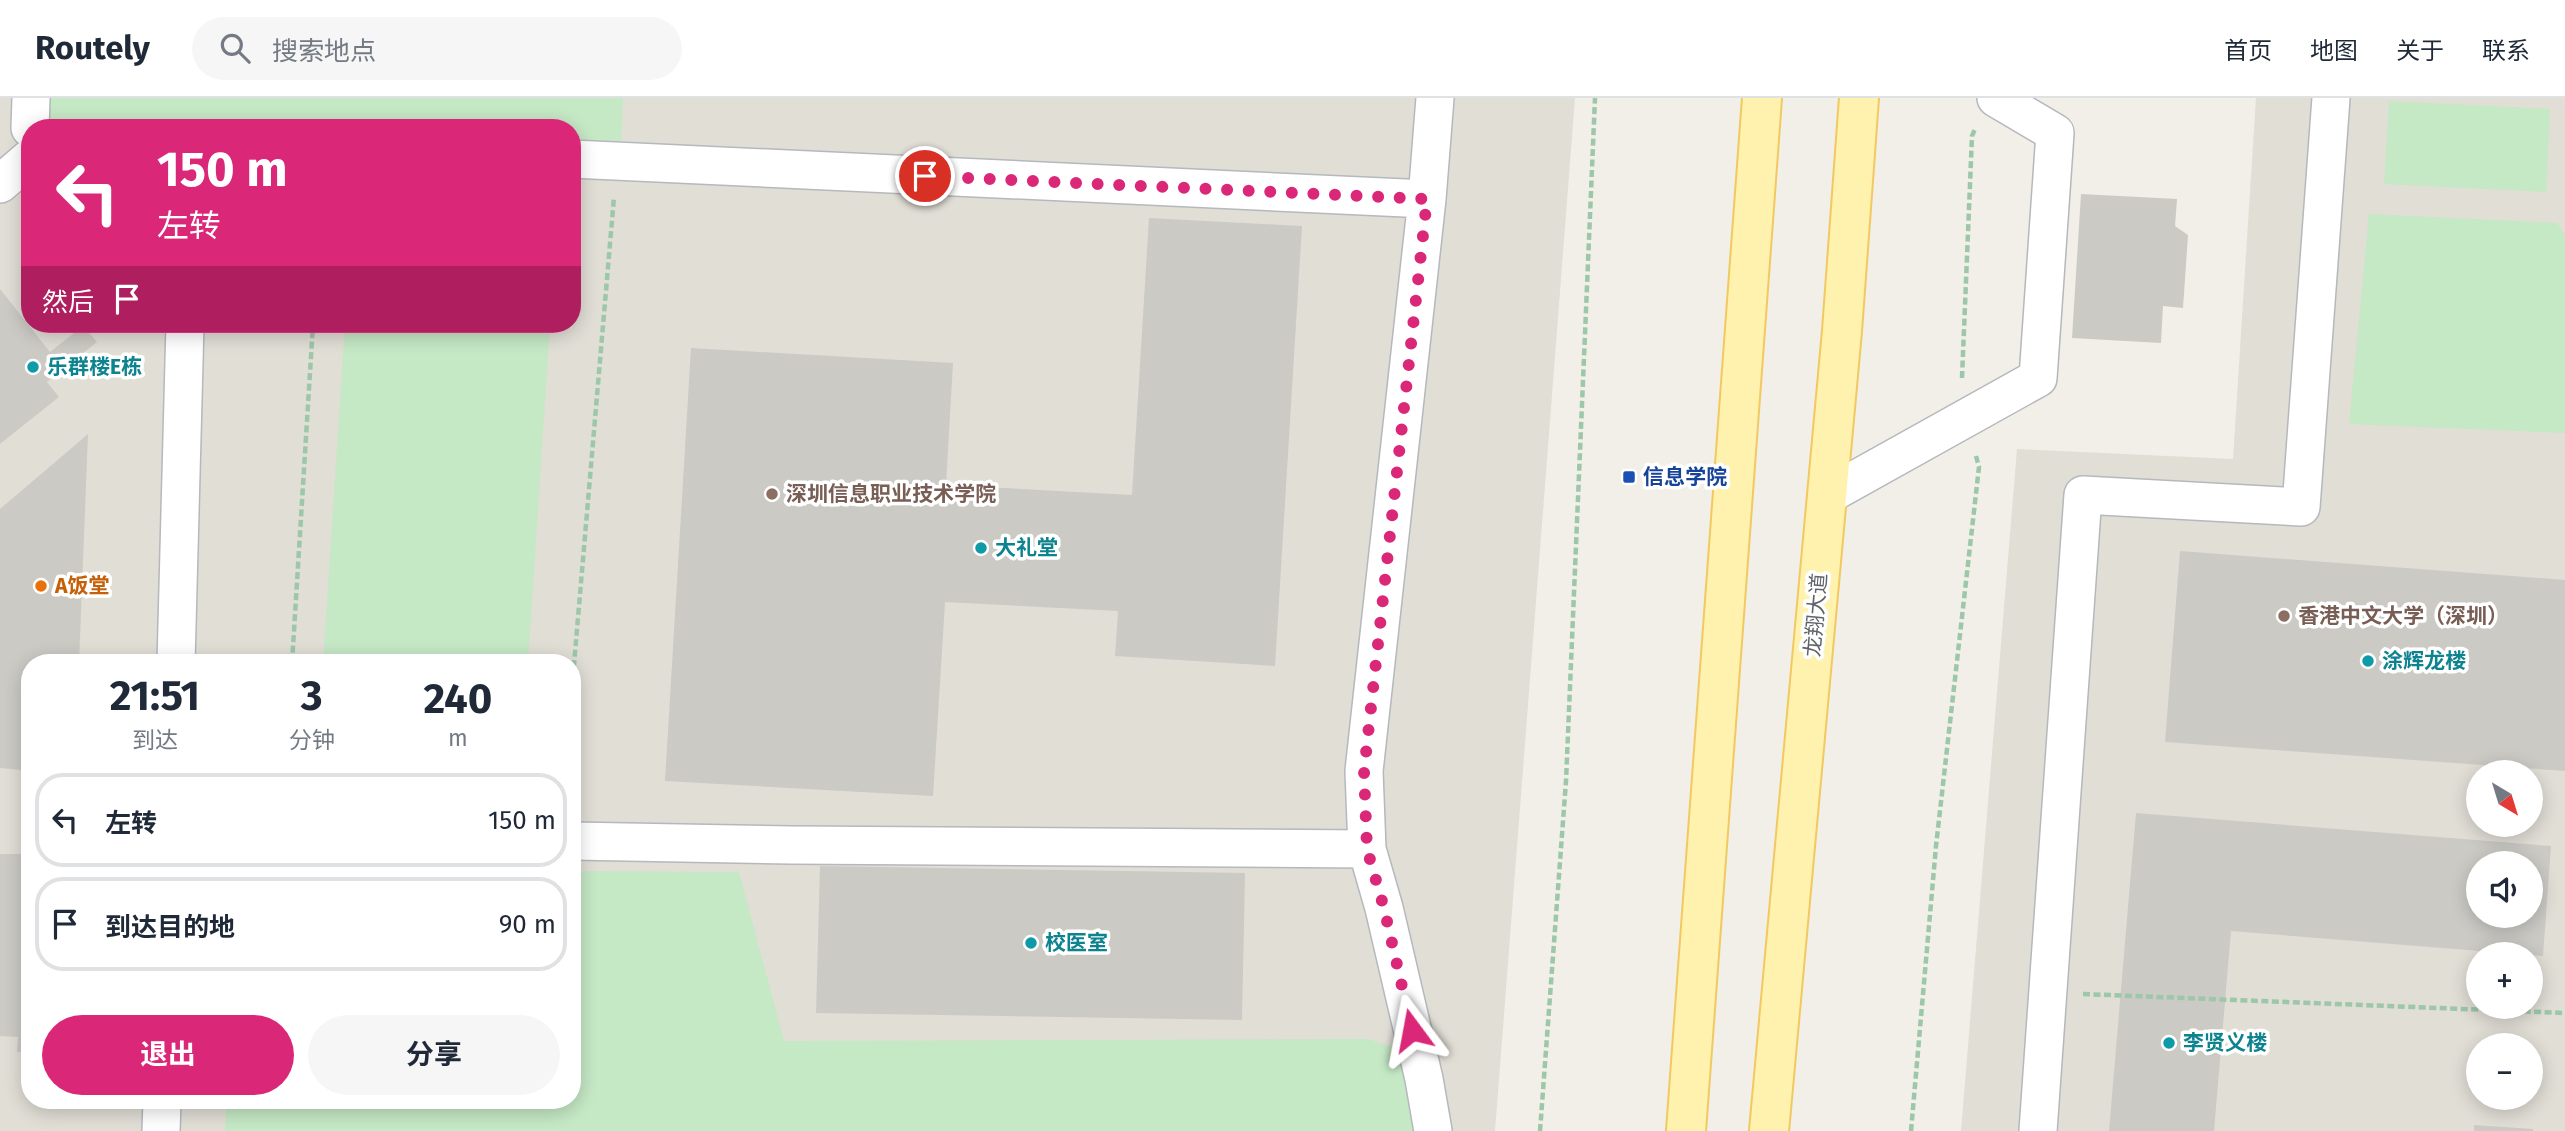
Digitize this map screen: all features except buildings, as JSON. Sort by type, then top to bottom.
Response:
[{"type":"main road","points":[[1686,1131],[1762,98]]},
{"type":"main road","name":"龙翔大道","points":[[1769,1131],[1828,495],[1859,98]]},
{"type":"street","points":[[30,119],[31,98]]},
{"type":"street","points":[[1433,1131],[1424,1080],[1387,921],[1367,849],[1364,771],[1427,199],[1435,98]]},
{"type":"street","points":[[2038,1131],[2083,495],[2301,507],[2332,98]]},
{"type":"street","points":[[1828,495],[2038,378],[2055,133],[1986,111]]},
{"type":"street","points":[[581,159],[1427,199]]},
{"type":"street","points":[[0,184],[21,166]]},
{"type":"street","points":[[176,654],[185,333]]},
{"type":"street","points":[[581,841],[1367,849]]},
{"type":"street","points":[[161,1131],[162,1109]]},
{"type":"path","points":[[1540,1131],[1566,781],[1595,98]]},
{"type":"path","points":[[1911,1131],[1936,846],[1979,467],[1961,371],[1972,136],[1986,111]]},
{"type":"path","points":[[575,654],[617,161]]},
{"type":"path","points":[[293,654],[312,333]]},
{"type":"path","points":[[2048,993],[2565,1013]]},
{"type":"shaded area","name":"深圳信息职业技术学院","points":[[0,98],[1575,98],[1495,1131],[0,1131]]},
{"type":"shaded area","name":"香港中文大学（深圳）","points":[[2256,98],[2565,98],[2565,1131],[1961,1131],[2017,449],[2233,459]]},
{"type":"green space","points":[[42,98],[623,98],[621,141],[581,140],[581,119],[42,119]]},
{"type":"green space","points":[[2389,101],[2550,109],[2546,192],[2384,184]]},
{"type":"green space","points":[[2369,214],[2557,223],[2565,235],[2565,433],[2349,424]]},
{"type":"green space","points":[[344,333],[549,333],[529,654],[324,654]]},
{"type":"green space","points":[[581,871],[739,872],[784,1041],[1368,1039],[1406,1052],[1418,1131],[225,1131],[226,1109],[581,1109]]},
{"type":"place","name":"乐群楼E栋","points":[[33,367]]},
{"type":"place","name":"信息学院","points":[[1629,477]]},
{"type":"place","name":"深圳信息职业技术学院","points":[[772,494]]},
{"type":"place","name":"大礼堂","points":[[981,548]]},
{"type":"place","name":"A饭堂","points":[[41,586]]},
{"type":"place","name":"香港中文大学（深圳）","points":[[2284,616]]},
{"type":"place","name":"涂辉龙楼","points":[[2368,661]]},
{"type":"place","name":"校医室","points":[[1031,943]]},
{"type":"place","name":"李贤义楼","points":[[2169,1043]]},
{"type":"route","points":[[925,176],[1427,199],[1364,771],[1367,849],[1384,908],[1412,1030]]}]
